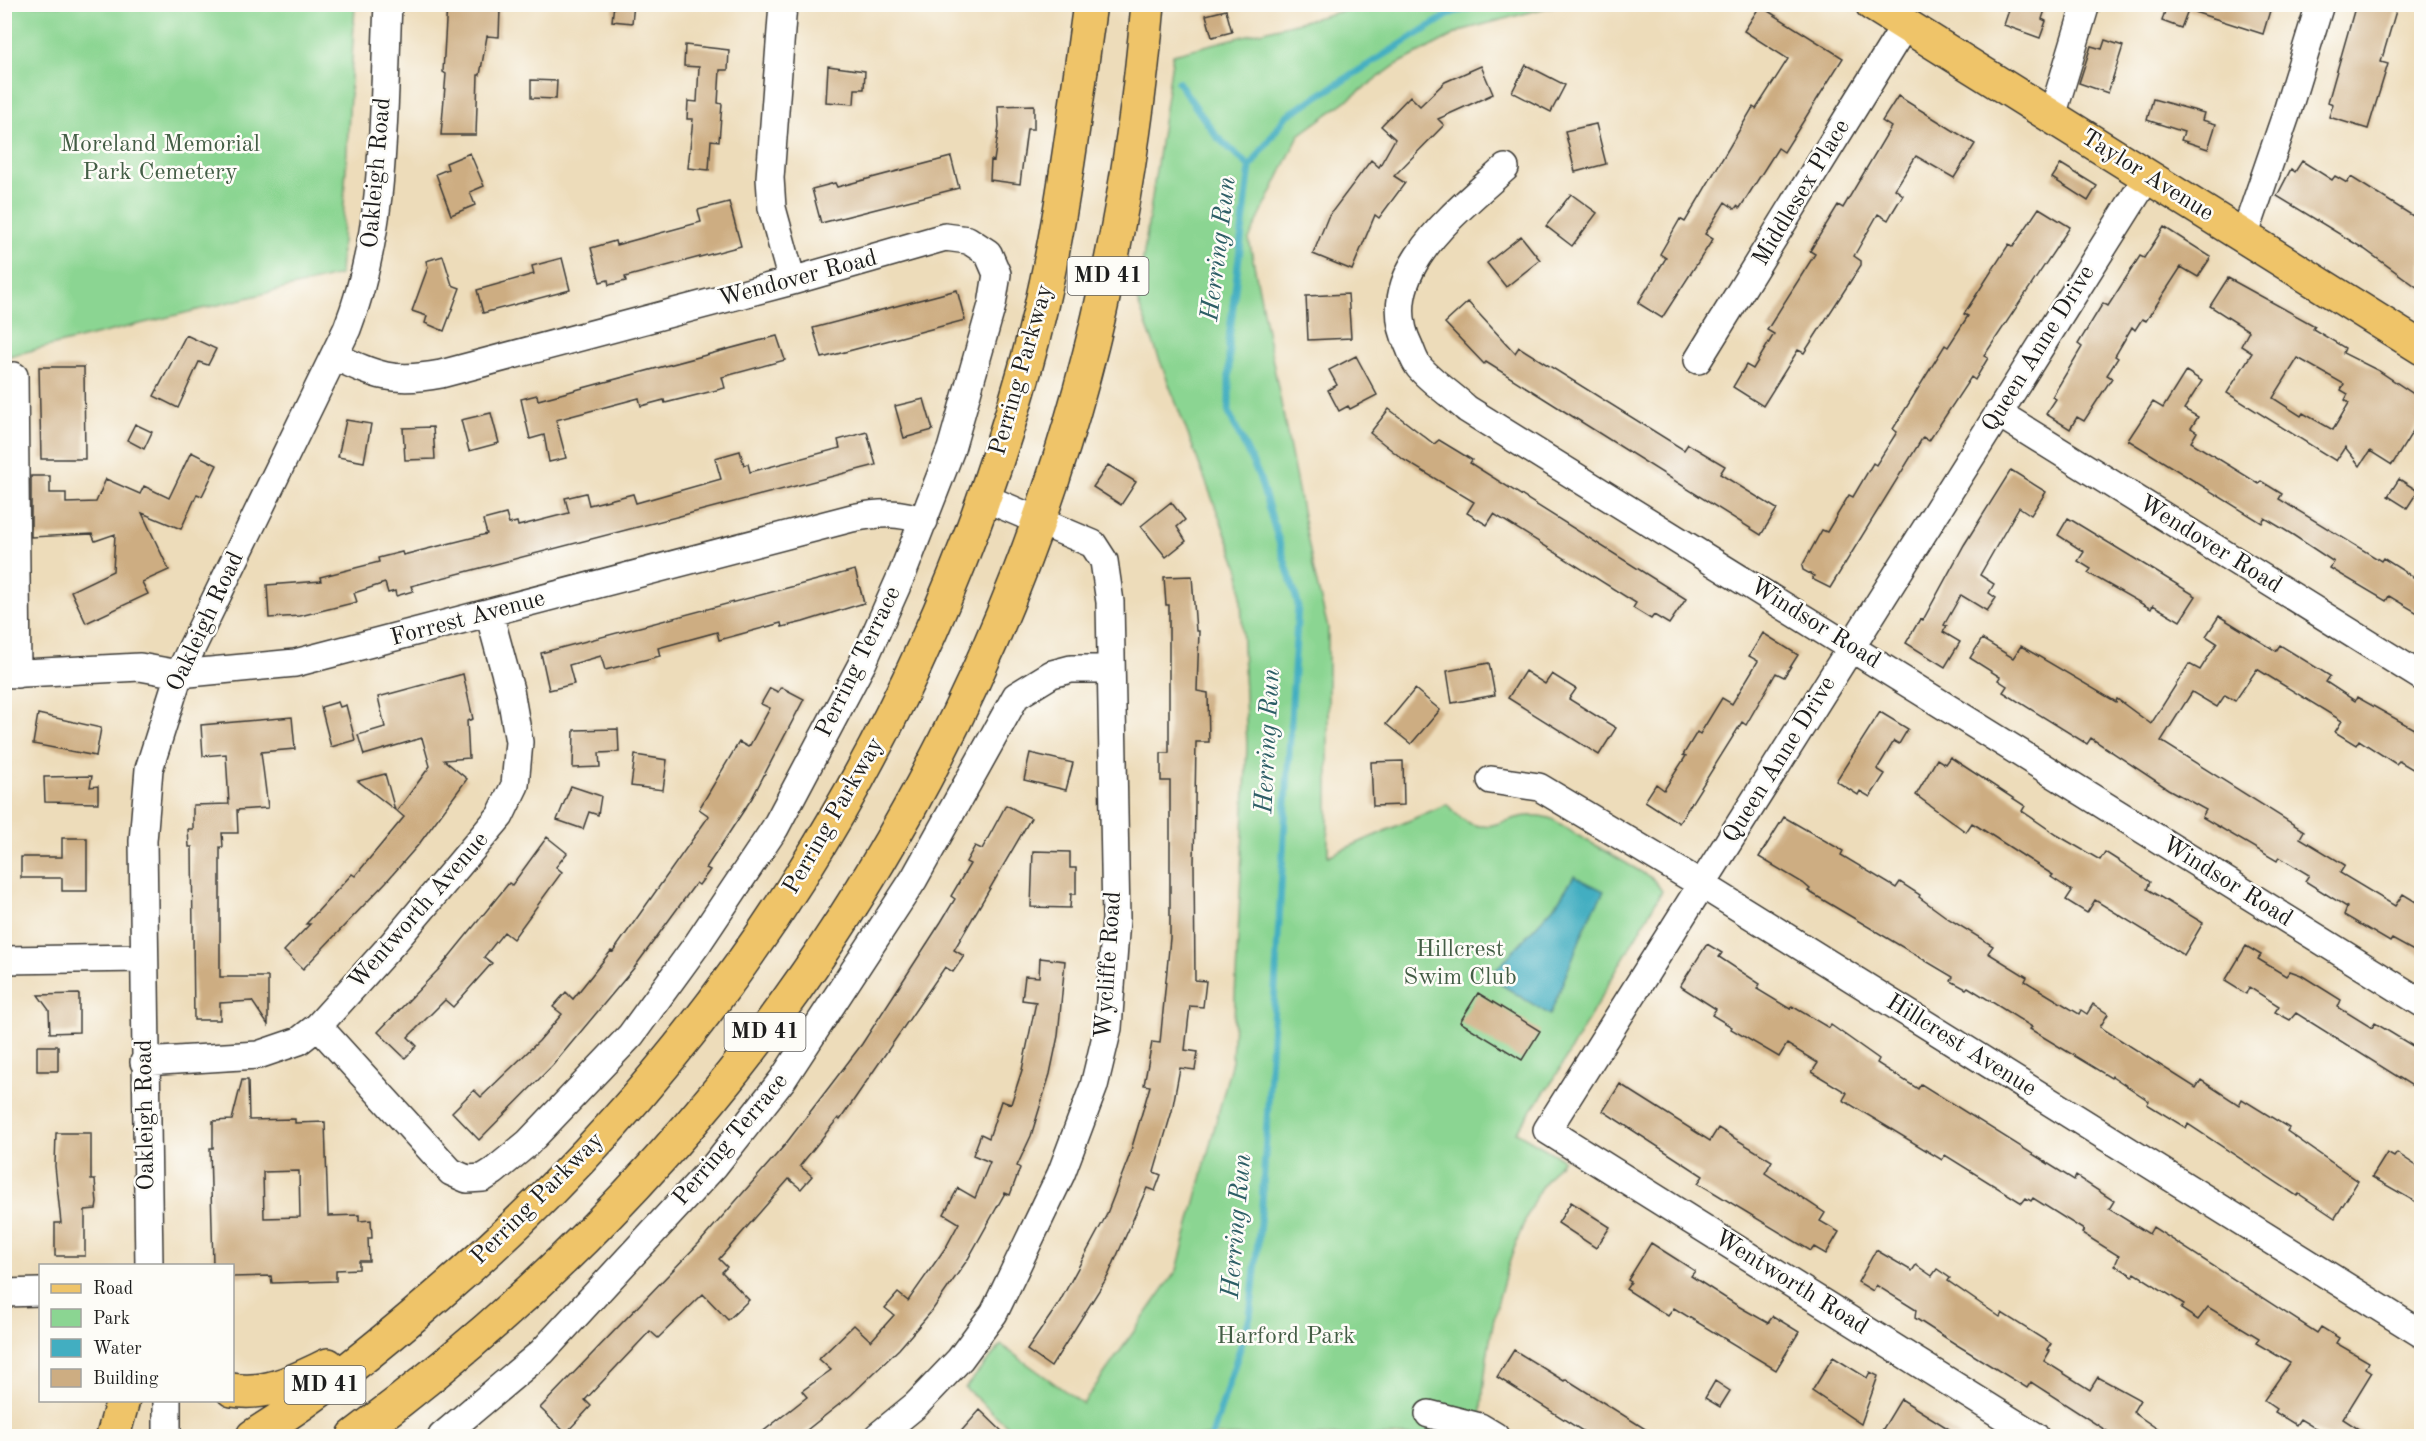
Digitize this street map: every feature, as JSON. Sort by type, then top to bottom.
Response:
[{"type":"main road","name":"Perring Parkway","points":[[253,1437],[395,1332],[497,1245],[571,1170],[707,1012],[758,941],[825,838],[876,748],[956,576],[985,498],[1026,366],[1049,273],[1065,189],[1090,4]]},
{"type":"main road","name":"Taylor Avenue","points":[[1872,4],[2421,348]]},
{"type":"main road","name":"MD 41","points":[[354,1437],[430,1380],[545,1279],[610,1215],[684,1133],[758,1043],[813,966],[885,854],[977,675],[1040,524],[1081,387],[1106,288],[1123,200],[1148,10]]},
{"type":"main road","points":[[234,1390],[267,1390],[290,1383],[395,1332]]},
{"type":"main road","points":[[113,1437],[124,1402]]},
{"type":"street","name":"Oakleigh Road","points":[[149,1264],[144,1062],[145,794],[156,743],[179,674],[334,356],[357,303],[371,251],[378,197],[388,4]]},
{"type":"street","points":[[783,4],[770,178],[772,208],[792,281]]},
{"type":"street","points":[[2052,116],[2086,4]]},
{"type":"street","points":[[2244,237],[2286,115],[2320,4]]},
{"type":"street","name":"Middlesex Place","points":[[1698,360],[1905,25]]},
{"type":"street","name":"Windsor Road","points":[[1504,168],[1443,224],[1414,262],[1400,299],[1402,332],[1418,366],[1467,409],[2421,1004]]},
{"type":"street","name":"Queen Anne Drive","points":[[1546,1130],[2148,176]]},
{"type":"street","name":"Wendover Road","points":[[334,356],[379,376],[417,379],[792,281],[945,237],[958,237],[981,248],[995,266],[997,274],[992,305],[951,450],[924,521]]},
{"type":"street","points":[[11,674],[14,376]]},
{"type":"street","name":"Wendover Road","points":[[1998,413],[2421,677]]},
{"type":"street","name":"Wycliffe Road","points":[[878,1437],[916,1405],[960,1359],[994,1313],[1061,1174],[1094,1086],[1108,1028],[1116,919],[1110,602],[1104,561],[1093,544],[1040,524],[985,498]]},
{"type":"street","name":"Forrest Avenue","points":[[11,674],[140,667],[179,674],[295,663],[852,518],[894,513],[908,514],[924,521]]},
{"type":"street","name":"Perring Terrace","points":[[318,1026],[459,1178],[483,1178],[528,1143],[631,1035],[698,943],[775,828],[863,662],[924,521]]},
{"type":"street","name":"Wentworth Avenue","points":[[144,1062],[258,1055],[299,1041],[318,1026],[500,816],[515,785],[519,742],[510,690],[489,613]]},
{"type":"street","name":"Perring Terrace","points":[[442,1437],[543,1352],[715,1165],[783,1079],[914,879],[1016,696],[1052,674],[1071,669],[1111,669]]},
{"type":"street","name":"Hillcrest Avenue","points":[[1491,780],[1539,788],[1701,884],[2421,1334]]},
{"type":"street","points":[[4,960],[144,958]]},
{"type":"street","name":"Wentworth Road","points":[[1546,1130],[2035,1437]]},
{"type":"street","points":[[4,1293],[39,1292]]},
{"type":"street","points":[[124,1402],[127,1437]]},
{"type":"street","points":[[167,1402],[167,1437]]},
{"type":"street","points":[[1429,1414],[1480,1427],[1495,1437]]},
{"type":"green space","name":"Moreland Memorial Park Cemetery","points":[[4,5],[355,5],[340,275],[5,357]]},
{"type":"green space","points":[[1366,5],[1557,5],[1463,30],[1396,65],[1299,135],[1249,239],[1314,572],[1328,628],[1328,856],[1447,804],[1461,818],[1473,825],[1485,826],[1520,817],[1549,818],[1653,879],[1662,891],[1554,1079],[1516,1132],[1563,1159],[1536,1196],[1523,1224],[1503,1283],[1489,1344],[1481,1436],[1019,1436],[965,1388],[1001,1345],[1083,1404],[1177,1270],[1232,1061],[1247,747],[1240,572],[1137,300],[1173,54]]},
{"type":"water","points":[[1574,876],[1604,891],[1587,922],[1550,1015],[1489,977],[1557,903]]},
{"type":"building","points":[[447,4],[500,9],[499,37],[487,36],[480,75],[478,75],[476,135],[441,135],[446,74],[443,72]]},
{"type":"building","points":[[614,4],[634,4],[632,23],[612,21]]},
{"type":"building","points":[[2011,4],[2047,4],[2042,19],[2046,21],[2040,38],[2004,25]]},
{"type":"building","points":[[2167,4],[2272,4],[2263,34],[2188,10],[2181,28],[2162,21]]},
{"type":"building","points":[[2356,4],[2398,4],[2381,62],[2388,64],[2368,129],[2329,117],[2333,104],[2328,102]]},
{"type":"building","points":[[1760,6],[1843,58],[1784,152],[1778,148],[1740,208],[1737,206],[1735,209],[1725,202],[1705,234],[1713,239],[1662,318],[1638,303],[1666,258],[1660,254],[1680,219],[1685,222],[1753,107],[1756,109],[1788,59],[1744,31]]},
{"type":"building","points":[[1226,10],[1232,32],[1212,37],[1206,15]]},
{"type":"building","points":[[2105,40],[2123,46],[2108,93],[2079,83],[2091,46],[2102,49]]},
{"type":"building","points":[[685,45],[729,50],[728,70],[720,70],[718,103],[722,104],[719,141],[711,140],[709,170],[688,168],[693,119],[687,119],[688,101],[697,102],[699,67],[684,66]]},
{"type":"building","points":[[1526,65],[1565,85],[1551,112],[1512,92]]},
{"type":"building","points":[[828,66],[865,71],[864,89],[855,89],[854,104],[826,102]]},
{"type":"building","points":[[1481,66],[1493,94],[1438,119],[1444,125],[1394,176],[1405,183],[1379,218],[1375,215],[1352,270],[1313,254],[1328,217],[1371,160],[1379,167],[1395,139],[1381,126],[1410,96],[1420,106],[1445,82]]},
{"type":"building","points":[[531,80],[557,81],[556,99],[531,98]]},
{"type":"building","points":[[1898,96],[1975,144],[1954,178],[1916,156],[1895,189],[1903,195],[1888,220],[1878,214],[1854,256],[1861,261],[1861,265],[1804,353],[1798,350],[1763,406],[1733,387],[1746,365],[1753,369],[1774,334],[1767,330],[1815,254],[1810,251],[1838,205],[1843,208],[1891,127],[1882,121]]},
{"type":"building","points":[[2153,99],[2204,113],[2202,120],[2216,124],[2208,149],[2181,140],[2184,132],[2147,120]]},
{"type":"building","points":[[1034,105],[1034,129],[1027,129],[1020,184],[990,180],[991,160],[994,161],[999,126],[998,106]]},
{"type":"building","points":[[1596,124],[1606,164],[1575,172],[1565,131]]},
{"type":"building","points":[[470,153],[484,186],[470,192],[475,205],[451,215],[436,174],[448,169],[446,163]]},
{"type":"building","points":[[951,157],[959,188],[821,223],[812,189],[835,183],[837,187]]},
{"type":"building","points":[[2302,161],[2332,180],[2335,176],[2347,183],[2351,177],[2421,221],[2421,290],[2364,249],[2277,196],[2291,169],[2295,172]]},
{"type":"building","points":[[2061,164],[2097,186],[2088,201],[2052,178]]},
{"type":"building","points":[[1571,194],[1597,213],[1572,246],[1546,226]]},
{"type":"building","points":[[729,202],[741,246],[625,277],[626,281],[609,285],[608,280],[600,282],[591,248],[615,241],[616,245],[701,222],[698,210]]},
{"type":"building","points":[[2039,208],[2070,227],[1984,356],[1988,358],[1975,380],[1971,377],[1929,441],[1923,437],[1830,588],[1812,579],[1814,576],[1803,570],[1802,566],[1822,530],[1827,532],[1849,495],[1853,497],[1873,463],[1876,465],[1897,432],[1893,429],[1945,345],[1948,347],[1968,316],[1964,314],[2009,244],[2013,247]]},
{"type":"building","points":[[2164,227],[2211,257],[2198,277],[2181,267],[2146,321],[2142,319],[2135,330],[2132,327],[2115,356],[2118,358],[2107,375],[2112,378],[2084,421],[2077,417],[2070,429],[2046,414],[2056,399],[2052,397],[2082,347],[2078,344],[2103,303],[2108,306],[2140,256],[2144,258]]},
{"type":"building","points":[[1521,236],[1540,260],[1506,287],[1487,263]]},
{"type":"building","points":[[443,256],[452,285],[460,288],[444,331],[425,323],[427,316],[412,311],[428,267],[426,261]]},
{"type":"building","points":[[562,258],[570,290],[483,313],[477,290],[534,274],[532,266]]},
{"type":"building","points":[[2228,278],[2315,326],[2313,329],[2345,348],[2343,353],[2379,371],[2421,399],[2421,418],[2392,465],[2370,451],[2360,466],[2345,447],[2336,461],[2227,393],[2252,353],[2241,346],[2249,331],[2210,306]],"holes":[[[2298,358],[2344,384],[2341,390],[2348,394],[2345,400],[2349,403],[2333,430],[2303,413],[2301,416],[2273,398]]]},
{"type":"building","points":[[957,290],[965,320],[822,358],[813,328]]},
{"type":"building","points":[[1348,294],[1351,338],[1308,340],[1306,296]]},
{"type":"building","points":[[1468,302],[1515,353],[1519,347],[1684,450],[1688,444],[1725,466],[1720,474],[1777,509],[1761,535],[1486,362],[1484,364],[1445,323]]},
{"type":"building","points":[[186,335],[216,349],[208,365],[199,362],[178,408],[154,396]]},
{"type":"building","points":[[777,336],[785,360],[722,377],[725,388],[665,403],[664,400],[641,406],[639,398],[556,420],[566,458],[549,462],[544,435],[530,439],[521,399],[537,395],[538,400]]},
{"type":"building","points":[[1356,356],[1377,395],[1350,409],[1348,406],[1339,411],[1328,390],[1337,385],[1329,370]]},
{"type":"building","points":[[39,367],[84,367],[85,459],[41,459]]},
{"type":"building","points":[[2186,371],[2202,381],[2184,409],[2198,417],[2191,428],[2197,432],[2191,442],[2259,484],[2261,481],[2282,494],[2279,499],[2381,561],[2383,558],[2421,582],[2421,615],[2389,596],[2386,601],[2330,568],[2334,562],[2293,535],[2265,518],[2262,523],[2128,440],[2153,402],[2163,408]]},
{"type":"building","points":[[924,399],[933,430],[904,438],[895,406]]},
{"type":"building","points":[[1389,409],[1434,444],[1439,440],[1472,460],[1470,463],[1686,599],[1669,624],[1654,615],[1651,619],[1633,608],[1636,603],[1494,514],[1487,525],[1467,513],[1474,502],[1404,460],[1370,433]]},
{"type":"building","points":[[491,413],[499,443],[469,451],[461,420]]},
{"type":"building","points":[[346,420],[371,424],[364,462],[338,457]]},
{"type":"building","points":[[135,424],[152,432],[144,449],[127,440]]},
{"type":"building","points":[[433,427],[435,459],[405,460],[403,428]]},
{"type":"building","points":[[867,432],[876,465],[411,586],[413,591],[396,596],[395,591],[388,593],[385,583],[354,593],[357,602],[300,616],[269,618],[267,585],[321,581],[320,577],[379,562],[378,558],[402,552],[403,555],[487,534],[483,520],[506,514],[509,524],[517,522],[518,526],[569,513],[565,498],[586,493],[589,505],[633,494],[636,503],[721,479],[715,458],[740,451],[744,465],[748,464],[750,472],[840,448],[838,440]]},
{"type":"building","points":[[191,452],[217,465],[202,496],[197,494],[181,529],[142,513],[169,570],[142,582],[148,594],[86,623],[71,591],[113,571],[115,534],[95,541],[92,534],[31,537],[31,476],[50,476],[50,493],[66,493],[66,503],[96,502],[106,479],[140,494],[144,486],[169,498]]},
{"type":"building","points":[[1108,465],[1136,482],[1121,505],[1093,487]]},
{"type":"building","points":[[2011,470],[2046,492],[2031,515],[2019,507],[1980,575],[1994,584],[1989,593],[1996,598],[1987,611],[1961,595],[1944,625],[1947,626],[1943,632],[1960,642],[1945,667],[1906,643],[1920,619],[1923,620],[1964,545]]},
{"type":"building","points":[[2399,479],[2418,491],[2407,508],[2388,496]]},
{"type":"building","points":[[1171,502],[1185,520],[1177,527],[1186,541],[1166,557],[1141,526]]},
{"type":"building","points":[[2068,518],[2196,596],[2180,621],[2153,605],[2151,609],[2088,573],[2091,569],[2078,561],[2084,552],[2058,535]]},
{"type":"building","points":[[855,570],[864,603],[803,622],[782,627],[781,623],[719,640],[717,632],[658,648],[660,656],[605,670],[601,656],[569,665],[574,684],[549,690],[541,653]]},
{"type":"building","points":[[1192,576],[1196,631],[1199,631],[1197,691],[1208,693],[1209,742],[1196,742],[1195,980],[1206,981],[1203,1007],[1190,1006],[1185,1050],[1198,1052],[1195,1070],[1180,1068],[1172,1111],[1154,1172],[1161,1175],[1155,1191],[1147,1188],[1108,1276],[1051,1367],[1027,1350],[1059,1303],[1106,1216],[1129,1157],[1150,1086],[1144,1085],[1152,1042],[1160,1043],[1170,938],[1170,781],[1161,781],[1161,753],[1169,753],[1169,605],[1166,605],[1164,577]]},
{"type":"building","points":[[2219,616],[2276,651],[2280,645],[2330,676],[2326,682],[2355,701],[2357,697],[2421,733],[2421,774],[2399,761],[2396,764],[2359,740],[2356,745],[2335,732],[2342,721],[2257,669],[2235,701],[2225,695],[2217,707],[2192,692],[2161,741],[2304,831],[2300,838],[2345,865],[2340,873],[2395,906],[2403,894],[2421,905],[2421,955],[2392,939],[2390,942],[2344,915],[2347,907],[2305,881],[2309,875],[2279,857],[2277,861],[2202,817],[2206,810],[2168,789],[2091,738],[2087,744],[2003,692],[2007,686],[1998,680],[2000,677],[1970,658],[1982,639],[2013,658],[2021,646],[2116,702],[2117,699],[2151,724],[2189,664],[2200,670],[2217,643],[2206,636]]},
{"type":"building","points":[[1763,633],[1798,655],[1784,677],[1776,673],[1746,725],[1742,722],[1679,823],[1645,801],[1656,784],[1664,790],[1686,756],[1683,755],[1697,732],[1700,734],[1722,698],[1732,704],[1758,661],[1749,656]]},
{"type":"building","points":[[1489,663],[1495,695],[1452,703],[1447,671]]},
{"type":"building","points":[[1525,671],[1545,684],[1552,674],[1576,689],[1569,699],[1616,728],[1599,755],[1508,698]]},
{"type":"building","points":[[463,674],[473,719],[467,721],[469,758],[444,760],[467,779],[419,844],[303,969],[284,951],[352,874],[355,876],[404,817],[397,811],[430,766],[422,738],[364,755],[358,735],[385,727],[378,697]]},
{"type":"building","points":[[781,687],[804,699],[752,798],[706,868],[710,870],[699,885],[696,883],[634,968],[553,1065],[479,1140],[452,1112],[474,1090],[481,1097],[539,1041],[562,1014],[553,1007],[566,992],[573,999],[611,951],[613,952],[709,816],[699,809],[739,742],[748,747],[750,745],[770,708],[761,704],[770,688],[778,692]]},
{"type":"building","points":[[1415,689],[1440,710],[1411,744],[1386,724]]},
{"type":"building","points":[[338,702],[340,707],[346,705],[355,740],[331,747],[321,707]]},
{"type":"building","points":[[1880,712],[1908,729],[1899,744],[1894,741],[1877,769],[1885,774],[1870,797],[1860,791],[1858,795],[1836,781]]},
{"type":"building","points":[[38,714],[101,728],[96,756],[33,744]]},
{"type":"building","points":[[292,717],[295,749],[261,752],[268,808],[237,810],[238,833],[222,833],[223,847],[220,847],[220,977],[268,977],[268,1025],[252,1001],[220,1003],[220,1020],[194,1020],[192,847],[189,847],[188,829],[193,829],[193,805],[229,804],[226,754],[203,756],[201,725]]},
{"type":"building","points":[[618,729],[619,752],[599,753],[600,767],[573,768],[574,730]]},
{"type":"building","points":[[1030,753],[1073,763],[1066,790],[1024,780]]},
{"type":"building","points":[[635,755],[667,760],[663,790],[631,786]]},
{"type":"building","points":[[1950,757],[2025,806],[2022,811],[2057,835],[2100,860],[2105,852],[2150,882],[2147,889],[2203,923],[2184,955],[2095,900],[2087,913],[2066,900],[2072,891],[2051,877],[2053,875],[1972,823],[1966,832],[1916,795],[1937,759],[1945,764]]},
{"type":"building","points":[[1403,761],[1404,805],[1373,806],[1371,762]]},
{"type":"building","points":[[385,774],[395,810],[358,781]]},
{"type":"building","points":[[92,776],[90,787],[98,786],[98,803],[45,802],[44,777]]},
{"type":"building","points":[[571,786],[601,796],[598,815],[589,812],[583,829],[557,820]]},
{"type":"building","points":[[1006,805],[1031,818],[954,950],[964,956],[953,972],[945,967],[840,1120],[838,1118],[800,1166],[812,1176],[801,1189],[789,1179],[719,1259],[727,1267],[722,1272],[749,1300],[728,1320],[703,1294],[658,1338],[650,1331],[585,1400],[591,1406],[566,1433],[540,1408],[700,1242],[784,1146],[862,1044],[955,899],[951,896],[970,864],[966,862],[975,846],[982,849]]},
{"type":"building","points":[[1784,817],[1843,851],[1841,855],[1896,888],[1900,882],[1920,895],[1919,897],[1949,919],[1993,946],[1988,953],[2027,977],[2025,981],[2079,1014],[2081,1010],[2087,1014],[2093,1004],[2108,1014],[2100,1027],[2196,1088],[2201,1080],[2239,1105],[2242,1099],[2289,1128],[2287,1131],[2358,1181],[2335,1218],[2299,1194],[2297,1196],[2188,1124],[2186,1128],[2147,1104],[2149,1101],[2112,1076],[2111,1078],[2030,1029],[2032,1027],[1968,987],[1966,989],[1951,981],[1953,977],[1808,891],[1810,889],[1803,883],[1759,857]]},
{"type":"building","points":[[547,837],[567,853],[556,867],[562,872],[513,939],[504,932],[484,957],[492,963],[453,1007],[445,1000],[408,1037],[417,1046],[405,1058],[378,1032],[439,969],[509,883],[512,885]]},
{"type":"building","points":[[62,838],[87,838],[87,891],[62,891],[62,878],[21,878],[21,857],[62,857]]},
{"type":"building","points":[[1033,851],[1070,852],[1070,868],[1076,868],[1076,894],[1071,894],[1070,908],[1031,907]]},
{"type":"building","points":[[1707,944],[1722,953],[1719,957],[1760,984],[1757,989],[1790,1009],[1792,1006],[1829,1028],[1831,1025],[1879,1059],[1877,1063],[1918,1089],[1921,1084],[2074,1180],[2076,1176],[2114,1201],[2109,1209],[2149,1234],[2153,1227],[2317,1333],[2321,1327],[2339,1338],[2336,1343],[2369,1362],[2366,1368],[2372,1372],[2343,1419],[2371,1437],[2330,1437],[2300,1419],[2296,1425],[2275,1412],[2277,1409],[2264,1400],[2290,1363],[2256,1343],[2259,1338],[2208,1307],[2198,1320],[2181,1309],[2184,1304],[2135,1273],[2133,1276],[2115,1265],[2119,1256],[2082,1233],[2084,1230],[2033,1198],[2031,1201],[2026,1198],[2022,1203],[1945,1155],[1942,1160],[1843,1100],[1847,1093],[1812,1072],[1818,1063],[1787,1044],[1779,1057],[1712,1015],[1716,1009],[1680,986]]},
{"type":"building","points":[[2246,946],[2261,955],[2258,959],[2286,976],[2290,971],[2301,975],[2341,1000],[2338,1007],[2372,1028],[2375,1023],[2421,1051],[2421,1075],[2414,1087],[2296,1013],[2290,1020],[2275,1012],[2279,1006],[2249,987],[2246,994],[2225,981]]},
{"type":"building","points":[[1040,958],[1065,961],[1058,1036],[1050,1074],[1031,1136],[1017,1166],[1020,1168],[1010,1195],[1005,1193],[968,1259],[931,1312],[899,1349],[851,1395],[798,1437],[756,1437],[807,1397],[802,1391],[831,1370],[819,1359],[854,1325],[871,1341],[894,1315],[885,1308],[898,1293],[908,1301],[946,1247],[959,1223],[944,1214],[958,1188],[975,1198],[990,1162],[973,1155],[981,1134],[989,1138],[1001,1101],[1011,1104],[1022,1070],[1036,1002],[1022,1000],[1025,976],[1039,977]]},
{"type":"building","points":[[1478,993],[1540,1031],[1522,1060],[1460,1022]]},
{"type":"building","points":[[79,994],[79,1032],[50,1033],[49,1010],[38,995]]},
{"type":"building","points":[[37,1046],[58,1046],[58,1071],[37,1071]]},
{"type":"building","points":[[242,1080],[248,1080],[249,1120],[295,1119],[295,1123],[325,1122],[328,1216],[359,1215],[359,1221],[371,1220],[372,1238],[368,1238],[369,1261],[359,1261],[359,1269],[336,1270],[336,1281],[272,1283],[271,1276],[234,1277],[234,1264],[213,1264],[210,1148],[213,1148],[213,1121],[232,1120]],"holes":[[[299,1171],[300,1217],[264,1218],[263,1172]]]},
{"type":"building","points":[[1620,1084],[1710,1141],[1718,1128],[1772,1161],[1765,1173],[1825,1213],[1820,1221],[1839,1232],[1826,1254],[1814,1247],[1811,1251],[1698,1183],[1703,1176],[1603,1111]]},
{"type":"building","points":[[56,1133],[91,1133],[91,1180],[95,1180],[97,1203],[96,1209],[85,1210],[85,1256],[55,1256],[55,1223],[61,1223],[55,1166]]},
{"type":"building","points":[[2387,1153],[2394,1157],[2397,1153],[2421,1169],[2421,1205],[2372,1177]]},
{"type":"building","points":[[1571,1202],[1610,1227],[1596,1248],[1558,1223]]},
{"type":"building","points":[[1651,1243],[1695,1271],[1691,1276],[1738,1306],[1768,1323],[1773,1316],[1799,1332],[1776,1370],[1674,1308],[1668,1316],[1626,1289],[1631,1282],[1628,1280]]},
{"type":"building","points":[[1876,1250],[1912,1271],[1916,1265],[1932,1276],[1937,1269],[1950,1278],[1948,1281],[2000,1317],[2002,1313],[2051,1344],[2044,1361],[2090,1390],[2098,1377],[2140,1400],[2133,1412],[2169,1437],[2116,1437],[2031,1382],[2027,1388],[1957,1345],[1915,1318],[1916,1310],[1876,1285],[1873,1291],[1858,1282]]},
{"type":"building","points":[[1514,1350],[1564,1381],[1566,1379],[1658,1437],[1592,1437],[1497,1377]]},
{"type":"building","points":[[1833,1357],[1867,1378],[1870,1372],[1878,1376],[1861,1424],[1812,1391]]},
{"type":"building","points":[[1715,1381],[1730,1391],[1720,1407],[1705,1398]]},
{"type":"building","points":[[1901,1399],[1962,1437],[1878,1437]]},
{"type":"building","points":[[980,1410],[1008,1437],[956,1437]]},
{"type":"waterway","name":"Herring Run","points":[[1212,1436],[1250,1317],[1262,1204],[1298,604],[1259,476],[1229,413],[1229,339],[1250,167],[1286,116],[1453,12],[1487,4]]},
{"type":"waterway","name":"Herring Run","points":[[1178,82],[1217,137],[1250,167]]},
{"type":"park label","name":"Hillcrest Swim Club","points":[[1460,964]]},
{"type":"park label","name":"Harford Park","points":[[1286,1337]]}]
